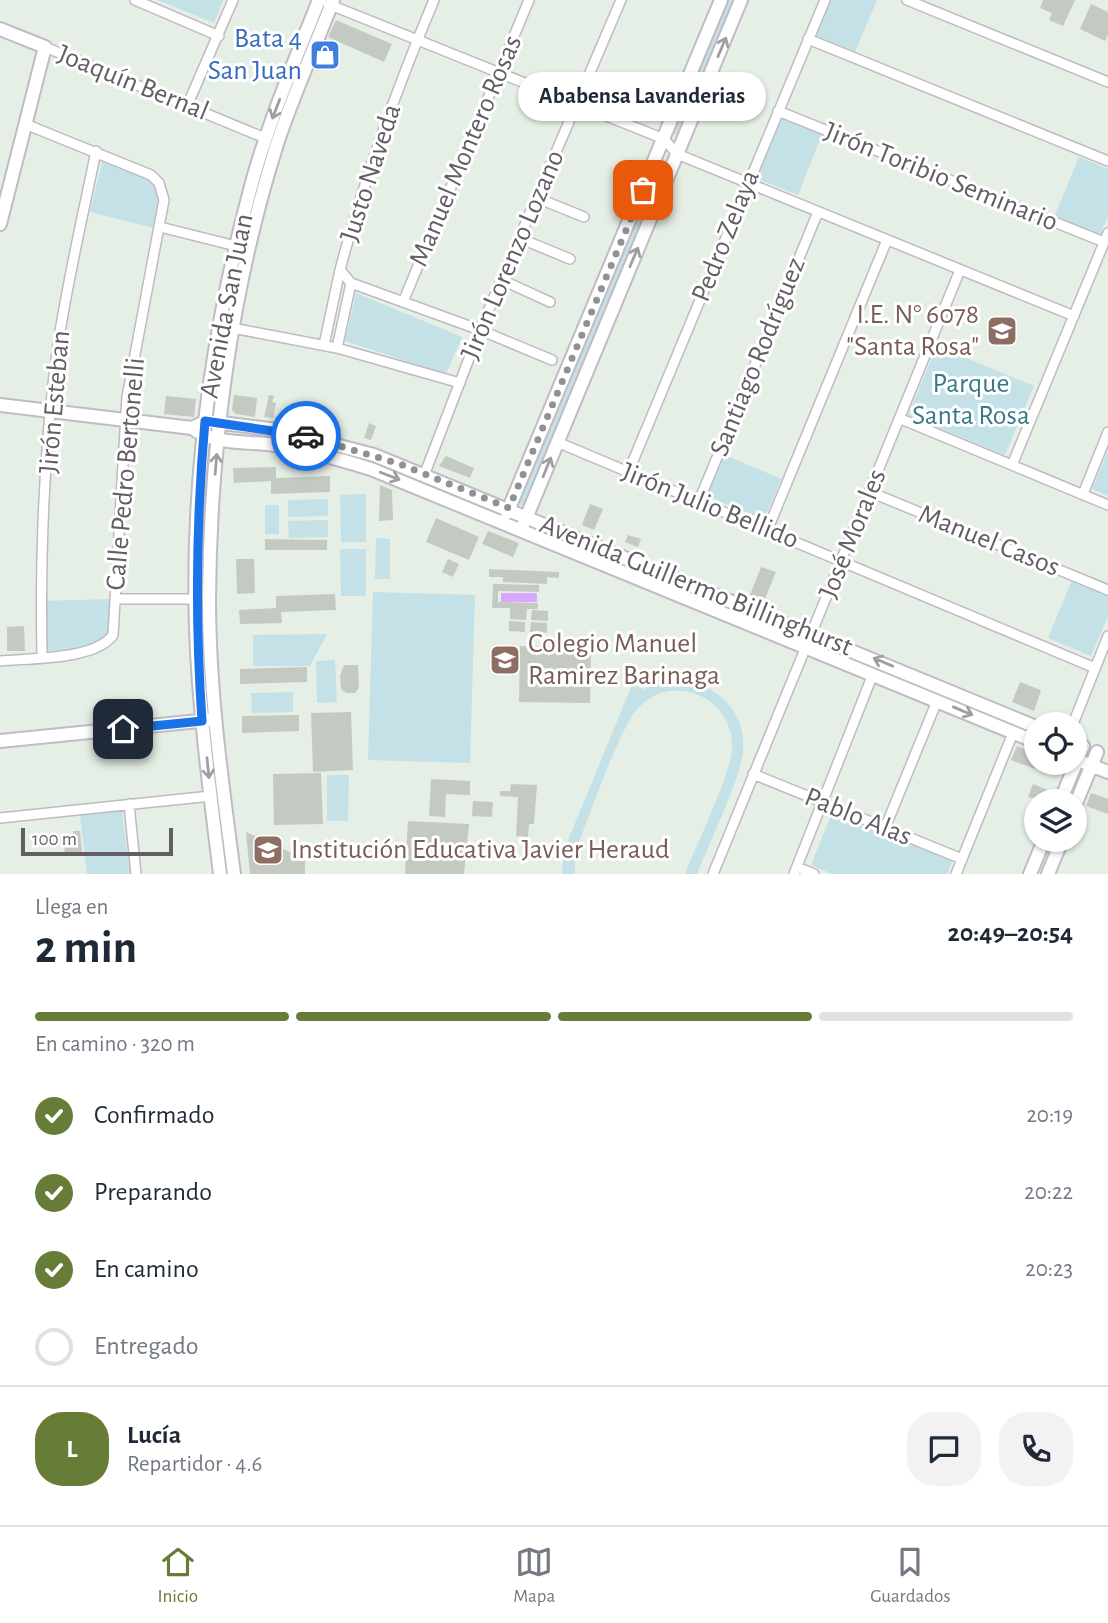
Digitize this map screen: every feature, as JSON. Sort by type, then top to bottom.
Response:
[{"type":"main road","points":[[503,522],[721,0]]},
{"type":"main road","points":[[521,530],[741,0]]},
{"type":"main road","name":"Avenida San Juan","points":[[234,874],[209,720],[196,599],[205,421],[219,326],[236,246],[265,138],[325,1]]},
{"type":"main road","name":"Avenida San Juan","points":[[220,874],[211,796],[209,720],[211,519],[218,439],[233,328],[277,143],[325,1]]},
{"type":"main road","name":"Joaquín Bernal","points":[[0,29],[45,47]]},
{"type":"main road","points":[[1,218],[45,47]]},
{"type":"main road","points":[[0,405],[192,428],[205,421]]},
{"type":"main road","name":"Avenida Guillermo Billinghurst","points":[[205,421],[331,442],[425,473],[1024,722]]},
{"type":"main road","name":"Avenida Guillermo Billinghurst","points":[[192,428],[204,437],[276,445],[327,455],[370,468],[1024,737]]},
{"type":"main road","points":[[0,741],[209,720]]},
{"type":"main road","points":[[1082,789],[1091,766],[1103,754]]},
{"type":"main road","points":[[1087,764],[1108,772]]},
{"type":"main road","points":[[1030,874],[1039,852]]},
{"type":"main road","points":[[1048,874],[1057,852]]},
{"type":"street","points":[[135,0],[148,2],[219,36]]},
{"type":"street","points":[[187,106],[233,0]]},
{"type":"street","name":"Justo Naveda","points":[[338,348],[351,282],[340,270],[371,162],[434,0]]},
{"type":"street","name":"Manuel Montero Rosas","points":[[403,302],[529,0]]},
{"type":"street","name":"Jirón Lorenzo Lozano","points":[[425,473],[480,330],[621,0]]},
{"type":"street","name":"Pedro Zelaya","points":[[628,473],[825,0]]},
{"type":"street","points":[[906,0],[1108,82]]},
{"type":"street","points":[[325,1],[664,139],[677,154],[1074,316]]},
{"type":"street","points":[[808,39],[1108,161]]},
{"type":"street","name":"Joaquín Bernal","points":[[45,47],[265,138]]},
{"type":"street","name":"Jirón Toribio Seminario","points":[[778,111],[1106,237]]},
{"type":"street","points":[[25,124],[96,151]]},
{"type":"street","name":"Calle Pedro Bertonelli","points":[[42,657],[91,651],[107,643],[113,635],[125,421],[160,228],[162,190],[152,175],[96,151]]},
{"type":"street","name":"Jirón Esteban","points":[[42,657],[41,600],[50,411],[69,277],[96,151]]},
{"type":"street","points":[[537,198],[584,217]]},
{"type":"street","name":"Santiago Rodríguez","points":[[699,501],[818,212]]},
{"type":"street","points":[[160,228],[236,246]]},
{"type":"street","points":[[1012,465],[1106,237]]},
{"type":"street","points":[[519,238],[570,259]]},
{"type":"street","points":[[767,531],[887,240]]},
{"type":"street","points":[[324,345],[340,270]]},
{"type":"street","name":"José Morales","points":[[713,874],[960,270]]},
{"type":"street","points":[[502,280],[550,302]]},
{"type":"street","points":[[351,282],[552,360]]},
{"type":"street","points":[[219,326],[338,348],[460,383]]},
{"type":"street","points":[[901,419],[1108,505]]},
{"type":"street","points":[[1083,494],[1108,432]]},
{"type":"street","name":"Jirón Julio Bellido","points":[[557,442],[1095,668]]},
{"type":"street","name":"Manuel Casos","points":[[870,492],[1108,590]]},
{"type":"street","points":[[115,598],[196,599]]},
{"type":"street","points":[[1078,712],[1108,636]]},
{"type":"street","points":[[0,661],[42,657]]},
{"type":"street","points":[[814,874],[795,870],[873,674]]},
{"type":"street","points":[[885,828],[937,701]]},
{"type":"street","points":[[956,874],[1013,733]]},
{"type":"street","name":"Pablo Alas","points":[[753,774],[962,859]]},
{"type":"street","points":[[0,818],[211,796]]},
{"type":"street","points":[[129,804],[136,874]]},
{"type":"green space","points":[[157,0],[223,0],[214,23]]},
{"type":"green space","points":[[727,0],[736,0],[678,136],[672,133]]},
{"type":"green space","points":[[828,0],[877,0],[855,52],[814,35]]},
{"type":"green space","points":[[781,118],[822,134],[798,195],[756,178]]},
{"type":"green space","points":[[1079,157],[1108,169],[1108,215],[1100,235],[1054,217]]},
{"type":"green space","points":[[103,159],[153,180],[160,197],[154,228],[90,212]]},
{"type":"green space","points":[[662,159],[670,162],[525,507],[519,504]]},
{"type":"green space","points":[[356,293],[462,337],[446,374],[345,341]]},
{"type":"green space","name":"Parque Santa Rosa","points":[[937,346],[1034,386],[1005,455],[908,415]]},
{"type":"green space","points":[[1108,451],[1108,496],[1092,489]]},
{"type":"green space","points":[[725,455],[781,479],[764,520],[707,496]]},
{"type":"green space","points":[[366,494],[366,542],[341,542],[340,495]]},
{"type":"green space","points":[[328,499],[328,516],[288,517],[288,500]]},
{"type":"green space","points":[[265,505],[279,505],[279,534],[265,534]]},
{"type":"green space","points":[[328,520],[328,537],[289,538],[288,521]]},
{"type":"green space","points":[[376,538],[390,539],[390,579],[375,579]]},
{"type":"green space","points":[[340,549],[366,549],[366,596],[341,596]]},
{"type":"green space","points":[[1072,580],[1108,595],[1108,616],[1091,656],[1048,638]]},
{"type":"green space","points":[[373,592],[475,595],[470,763],[368,760]]},
{"type":"green space","points":[[112,599],[111,625],[105,639],[90,647],[46,651],[44,601]]},
{"type":"green space","points":[[327,634],[310,666],[253,666],[253,635]]},
{"type":"green space","points":[[335,660],[337,702],[317,703],[316,661]]},
{"type":"green space","points":[[683,679],[708,688],[728,703],[735,713],[743,737],[741,764],[736,779],[697,874],[685,874],[725,776],[732,740],[727,722],[710,701],[693,693],[678,691],[664,692],[651,698],[631,717],[575,853],[575,874],[562,874],[564,850],[632,685],[644,689],[667,680]]},
{"type":"green space","points":[[293,692],[293,712],[252,713],[251,693]]},
{"type":"green space","points":[[327,775],[349,775],[348,821],[327,821]]},
{"type":"green space","points":[[122,810],[130,874],[87,874],[80,815]]},
{"type":"green space","points":[[832,813],[952,861],[947,874],[832,874],[811,865]]},
{"type":"shaded area","points":[[501,593],[537,593],[537,602],[501,602]]},
{"type":"building","points":[[1043,0],[1075,0],[1063,26],[1049,20],[1052,13],[1040,8]]},
{"type":"building","points":[[1091,4],[1108,12],[1108,34],[1105,41],[1080,29]]},
{"type":"building","points":[[336,20],[392,44],[384,62],[328,37]]},
{"type":"building","points":[[234,395],[257,398],[255,417],[236,414],[232,410]]},
{"type":"building","points":[[269,395],[274,396],[272,402],[276,403],[273,418],[264,417]]},
{"type":"building","points":[[166,396],[196,399],[194,417],[164,414]]},
{"type":"building","points":[[369,423],[376,426],[371,440],[364,438]]},
{"type":"building","points":[[446,456],[474,468],[470,478],[439,466]]},
{"type":"building","points":[[276,467],[276,478],[330,476],[330,492],[271,494],[271,481],[234,483],[233,468]]},
{"type":"building","points":[[380,485],[392,490],[393,520],[379,521]]},
{"type":"building","points":[[590,504],[603,509],[594,530],[582,525]]},
{"type":"building","points":[[436,518],[479,537],[469,560],[426,542]]},
{"type":"building","points":[[488,531],[519,543],[513,557],[482,544]]},
{"type":"building","points":[[628,535],[641,539],[638,547],[625,542]]},
{"type":"building","points":[[265,539],[327,540],[327,550],[265,550]]},
{"type":"building","points":[[236,559],[254,559],[255,593],[237,594]]},
{"type":"building","points":[[448,559],[459,564],[453,577],[442,572]]},
{"type":"building","points":[[761,567],[776,572],[764,601],[750,595]]},
{"type":"building","points":[[489,569],[559,572],[559,578],[547,577],[547,584],[503,582],[503,577],[489,577]]},
{"type":"building","points":[[493,584],[539,585],[539,592],[498,591],[498,602],[538,603],[538,609],[527,609],[526,620],[510,619],[510,608],[492,608]]},
{"type":"building","points":[[335,594],[336,610],[281,612],[282,623],[240,624],[239,610],[276,608],[276,596]]},
{"type":"building","points":[[532,610],[548,611],[548,621],[531,620]]},
{"type":"building","points":[[509,621],[525,622],[525,632],[509,631]]},
{"type":"building","points":[[531,622],[547,623],[547,633],[530,632]]},
{"type":"building","points":[[24,626],[25,651],[7,651],[7,627]]},
{"type":"building","points":[[520,646],[591,647],[590,703],[519,702]]},
{"type":"building","points":[[344,665],[358,665],[359,688],[355,693],[346,693],[341,689],[340,676]]},
{"type":"building","points":[[307,667],[307,682],[240,684],[240,669]]},
{"type":"building","points":[[1020,682],[1041,690],[1034,711],[1012,702]]},
{"type":"building","points":[[351,712],[353,770],[313,772],[311,713]]},
{"type":"building","points":[[299,715],[299,731],[242,733],[242,716]]},
{"type":"building","points":[[1017,746],[1024,749],[1024,765],[1011,760]]},
{"type":"building","points":[[321,773],[323,824],[274,825],[273,774]]},
{"type":"building","points":[[431,779],[470,781],[470,795],[446,794],[445,817],[429,816]]},
{"type":"building","points":[[511,784],[537,785],[534,824],[529,824],[528,837],[516,836],[518,797],[500,796],[500,791],[510,791]]},
{"type":"building","points":[[1033,784],[1045,789],[1031,789]]},
{"type":"building","points":[[1091,793],[1108,799],[1108,814],[1087,806]]},
{"type":"building","points":[[473,801],[493,802],[492,817],[472,816]]},
{"type":"building","points":[[408,821],[469,824],[464,874],[405,874]]},
{"type":"building","points":[[73,831],[80,831],[82,852],[65,854],[63,839],[73,838]]},
{"type":"building","name":"Institución Educativa Javier Heraud","points":[[246,832],[305,859],[305,874],[250,874]]},
{"type":"way so far","points":[[306,436],[400,464],[509,508],[643,190]]},
{"type":"place","name":"Bata 4 San Juan","points":[[325,55]]},
{"type":"place","name":"Ababensa Lavanderias","points":[[643,190]]},
{"type":"place","name":"I.E. N° 6078 \"Santa Rosa\"","points":[[1002,331]]},
{"type":"place","name":"Colegio Manuel Ramirez Barinaga","points":[[505,660]]},
{"type":"place","name":"Institución Educativa Javier Heraud","points":[[268,850]]},
{"type":"route","points":[[123,729],[202,721],[196,599],[205,421],[306,436]]}]
